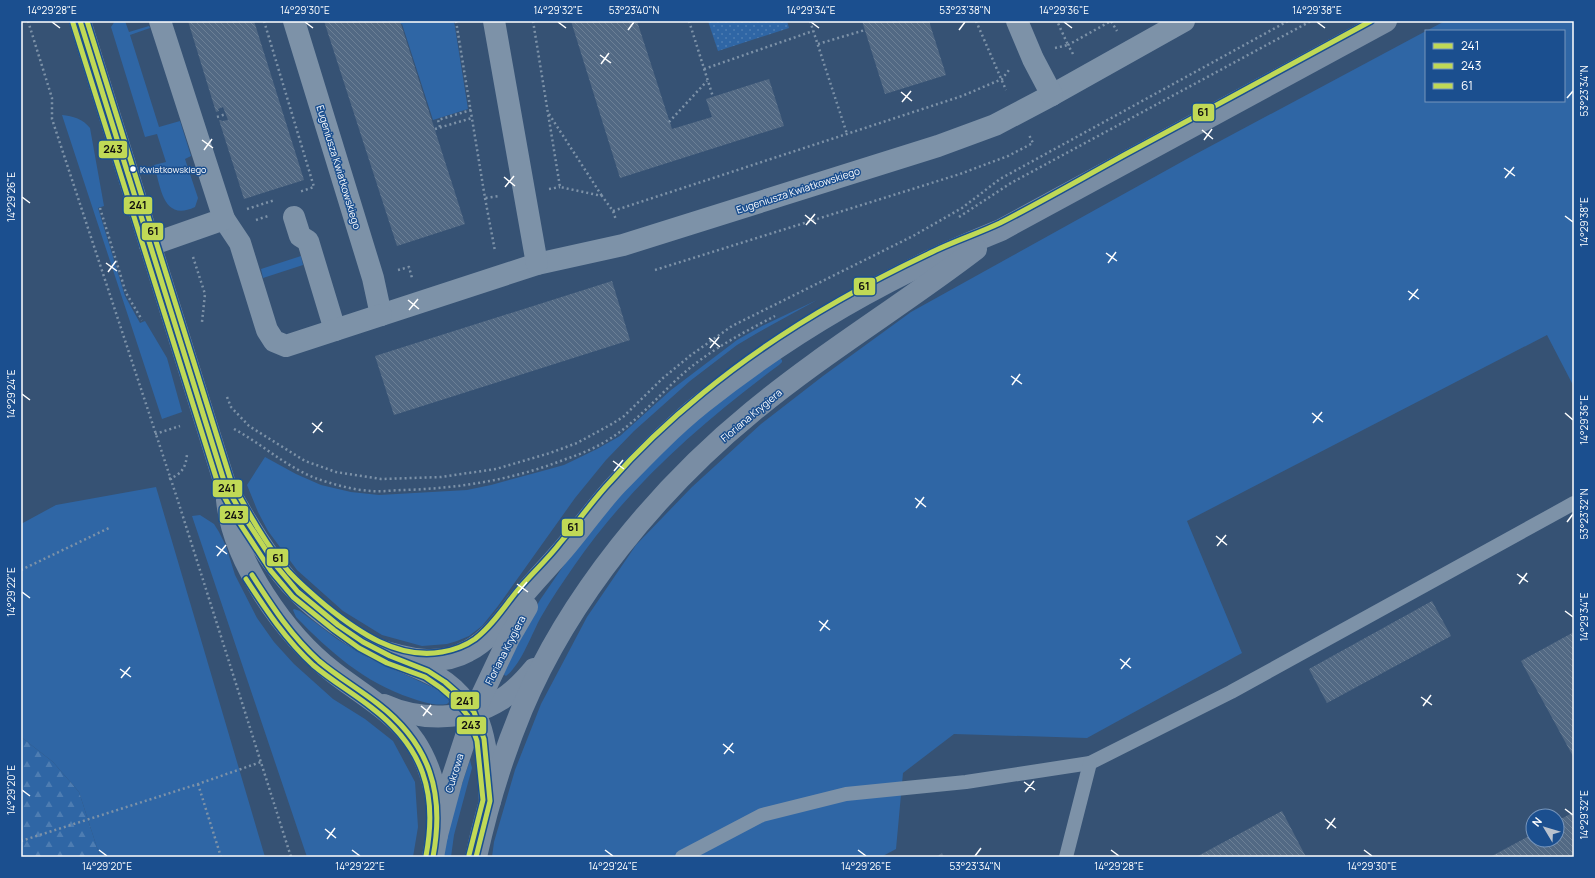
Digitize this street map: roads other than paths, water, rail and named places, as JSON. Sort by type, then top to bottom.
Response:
[{"type":"street","name":"Cukrowa","points":[[80,21],[225,484],[238,509],[277,567],[298,592],[338,626],[376,649],[435,675],[453,688],[474,712],[484,739],[490,801],[476,857]]},
{"type":"street","name":"Eugeniusza Kwiatkowskiego","points":[[160,21],[202,154],[227,224],[240,243],[267,330],[274,341],[286,346],[537,264],[623,245],[938,146],[995,125],[1184,21]]},
{"type":"street","name":"Eugeniusza Kwiatkowskiego","points":[[294,21],[374,278],[381,315]]},
{"type":"street","points":[[494,21],[537,264]]},
{"type":"street","points":[[1016,21],[1033,60],[1052,95]]},
{"type":"street","name":"Floriana Krygiera","points":[[376,649],[404,658],[430,660],[457,656],[468,652],[490,635],[523,595],[567,546],[614,487],[657,443],[701,403],[760,359],[826,317],[873,290],[936,257],[1001,230],[1386,21]]},
{"type":"street","points":[[294,217],[300,236],[308,241],[335,330]]},
{"type":"street","points":[[150,245],[227,224]]},
{"type":"street","name":"Floriana Krygiera","points":[[490,801],[502,761],[522,709],[551,650],[598,575],[630,534],[671,488],[751,412],[803,372],[945,273],[1001,230]]},
{"type":"street","name":"Cukrowa","points":[[225,484],[228,513],[240,548],[250,572],[274,610],[298,641],[332,671],[373,700],[408,732],[422,753],[434,789],[437,805],[437,835]]},
{"type":"street","name":"Floriana Krygiera","points":[[474,712],[513,632],[541,584],[567,546]]},
{"type":"street","name":"Floriana Krygiera","points":[[474,712],[500,700],[518,688],[551,650]]},
{"type":"street","name":"Cukrowa","points":[[373,700],[391,708],[422,715],[453,716],[474,712]]},
{"type":"street","name":"Cukrowa","points":[[433,857],[437,835],[452,778],[474,712]]},
{"type":"lane","points":[[682,857],[762,815],[846,794],[966,782],[1090,763],[1231,692],[1574,503]]},
{"type":"lane","points":[[1066,857],[1090,763]]},
{"type":"place","name":"Kwiatkowskiego","points":[[133,169]]}]
